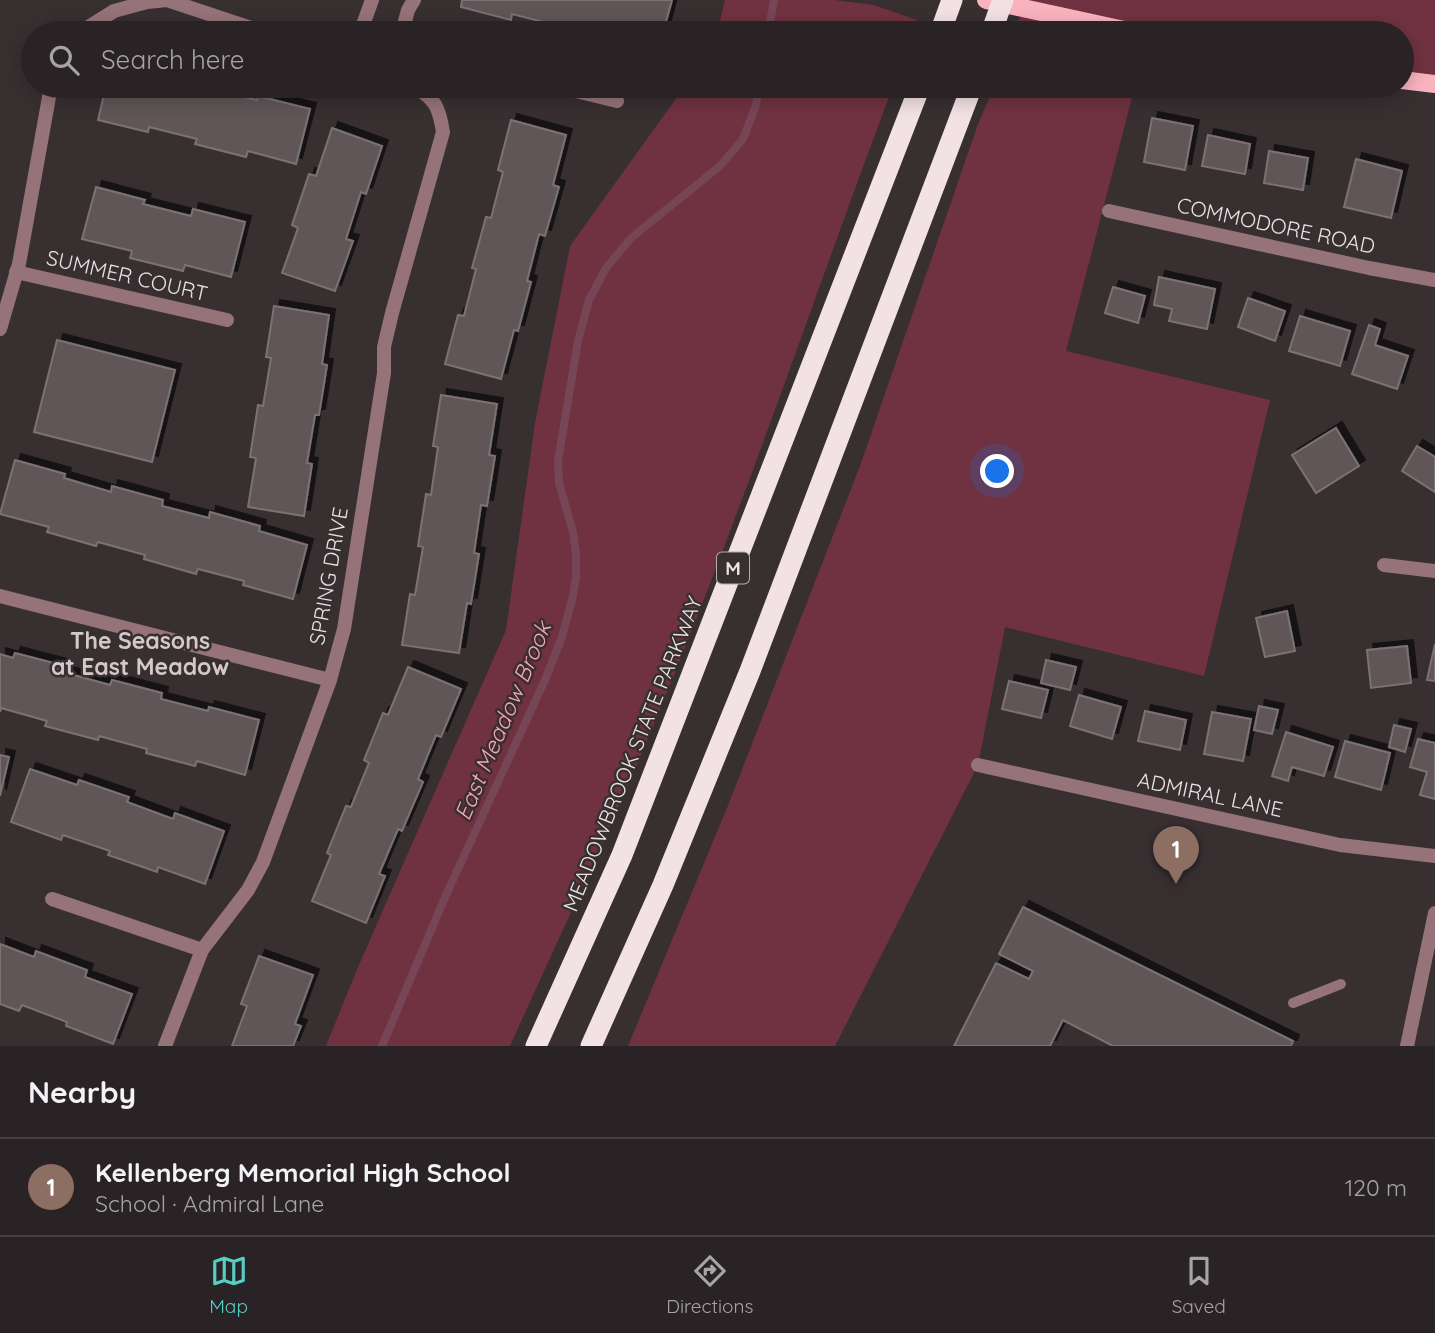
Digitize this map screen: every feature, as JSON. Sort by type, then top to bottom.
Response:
[{"type":"highway","points":[[944,21],[952,0]]},
{"type":"highway","points":[[995,21],[1003,0]]},
{"type":"highway","name":"MEADOWBROOK STATE PARKWAY","points":[[536,1046],[622,855],[915,98]]},
{"type":"highway","points":[[591,1046],[663,885],[750,671],[967,98]]},
{"type":"main road","points":[[986,0],[1083,21]]},
{"type":"main road","points":[[1414,81],[1435,85]]},
{"type":"street","points":[[98,21],[114,11],[146,2],[167,0],[230,21]]},
{"type":"street","points":[[364,21],[372,0]]},
{"type":"street","points":[[405,21],[414,0]]},
{"type":"street","points":[[0,329],[16,272],[49,98]]},
{"type":"street","name":"SPRING DRIVE","points":[[165,1046],[202,950],[248,890],[263,862],[330,680],[344,629],[384,373],[387,335],[443,132],[439,109],[430,98]]},
{"type":"street","points":[[605,98],[617,101]]},
{"type":"street","name":"COMMODORE ROAD","points":[[1109,211],[1435,281]]},
{"type":"street","name":"SUMMER COURT","points":[[16,272],[227,320]]},
{"type":"street","points":[[1384,565],[1435,571]]},
{"type":"street","points":[[0,596],[330,680]]},
{"type":"street","name":"ADMIRAL LANE","points":[[978,765],[1340,845],[1435,856]]},
{"type":"street","points":[[52,898],[202,950]]},
{"type":"street","points":[[1407,1046],[1435,913]]},
{"type":"lane","points":[[1293,1003],[1341,984]]},
{"type":"shaded area","points":[[725,0],[834,0],[874,5],[917,20],[917,21],[720,21]]},
{"type":"shaded area","points":[[1026,0],[1435,0],[1435,84],[1414,80],[1414,21],[1018,21]]},
{"type":"shaded area","points":[[676,98],[889,98],[750,478],[659,712],[510,1046],[326,1046],[506,630],[535,423],[570,246]]},
{"type":"shaded area","points":[[989,98],[1132,98],[1066,351],[1270,400],[1204,676],[1005,627],[978,765],[835,1046],[628,1046],[729,803],[860,466]]},
{"type":"building","points":[[462,0],[672,0],[666,21],[539,21],[512,14],[511,20],[461,7]]},
{"type":"building","points":[[103,98],[266,98],[310,109],[296,164],[248,151],[246,157],[195,144],[197,139],[149,127],[148,132],[98,120]]},
{"type":"building","points":[[1152,118],[1193,126],[1185,170],[1144,162]]},
{"type":"building","points":[[511,120],[566,135],[553,185],[559,187],[545,236],[539,234],[527,281],[531,282],[501,379],[445,364],[458,315],[464,316],[476,269],[472,268],[486,217],[491,218],[503,172],[498,170]]},
{"type":"building","points":[[332,128],[382,146],[366,194],[361,192],[346,239],[353,241],[335,291],[282,273],[298,228],[292,225],[309,174],[316,176]]},
{"type":"building","points":[[1208,135],[1250,144],[1245,174],[1202,166]]},
{"type":"building","points":[[1269,151],[1308,158],[1303,190],[1264,183]]},
{"type":"building","points":[[1356,159],[1402,171],[1391,218],[1344,207]]},
{"type":"building","points":[[96,187],[145,200],[143,204],[191,216],[193,209],[245,222],[231,277],[185,265],[183,271],[130,258],[132,251],[82,239]]},
{"type":"building","points":[[1159,277],[1215,289],[1207,329],[1169,321],[1172,309],[1154,305]]},
{"type":"building","points":[[1113,287],[1145,296],[1138,323],[1105,313]]},
{"type":"building","points":[[1248,298],[1285,311],[1275,341],[1238,327]]},
{"type":"building","points":[[274,306],[329,315],[322,364],[327,365],[319,415],[315,415],[307,463],[312,464],[304,516],[248,507],[256,458],[250,457],[258,405],[263,406],[271,358],[266,357]]},
{"type":"building","points":[[1300,316],[1350,331],[1340,366],[1289,351]]},
{"type":"building","points":[[1369,325],[1380,329],[1375,345],[1408,356],[1397,389],[1352,374]]},
{"type":"building","points":[[57,340],[175,370],[152,462],[34,432]]},
{"type":"building","points":[[441,395],[497,404],[489,455],[495,456],[487,506],[481,505],[474,553],[479,554],[459,653],[402,645],[410,594],[415,595],[423,547],[418,546],[426,494],[431,495],[438,447],[433,446]]},
{"type":"building","points":[[1336,428],[1359,466],[1316,493],[1292,455]]},
{"type":"building","points":[[1417,446],[1435,457],[1435,492],[1402,471]]},
{"type":"building","points":[[15,460],[65,474],[64,478],[111,492],[112,486],[163,500],[162,506],[209,518],[210,512],[260,526],[259,531],[307,545],[293,599],[243,585],[244,581],[198,569],[196,574],[144,559],[145,555],[98,542],[96,546],[47,532],[49,527],[0,514]]},
{"type":"building","points":[[1287,611],[1295,651],[1265,657],[1256,618]]},
{"type":"building","points":[[1435,644],[1435,681],[1427,680]]},
{"type":"building","points":[[1407,646],[1411,683],[1371,688],[1367,650]]},
{"type":"building","points":[[15,653],[65,666],[63,672],[110,685],[112,680],[162,693],[161,699],[208,711],[209,707],[259,720],[245,775],[197,761],[195,766],[146,753],[147,749],[99,736],[98,740],[45,726],[47,721],[1,708],[0,712],[0,654],[13,658]]},
{"type":"building","points":[[1046,660],[1076,667],[1070,690],[1041,683]]},
{"type":"building","points":[[408,667],[461,689],[441,737],[436,735],[418,779],[423,782],[402,831],[398,829],[379,874],[385,876],[366,923],[312,901],[331,855],[327,853],[346,806],[351,807],[369,763],[364,760],[383,713],[388,715]]},
{"type":"building","points":[[1009,681],[1048,690],[1041,718],[1002,709]]},
{"type":"building","points":[[1079,695],[1121,707],[1112,739],[1070,726]]},
{"type":"building","points":[[1259,706],[1278,710],[1272,734],[1254,730]]},
{"type":"building","points":[[1145,711],[1186,720],[1180,750],[1138,741]]},
{"type":"building","points":[[1212,712],[1251,719],[1243,761],[1204,754]]},
{"type":"building","points":[[1394,725],[1411,729],[1405,752],[1389,747]]},
{"type":"building","points":[[1286,732],[1333,747],[1324,776],[1292,767],[1288,781],[1272,776]]},
{"type":"building","points":[[1418,739],[1435,743],[1435,799],[1420,795],[1427,772],[1410,767]]},
{"type":"building","points":[[1345,741],[1390,753],[1381,790],[1335,777]]},
{"type":"building","points":[[0,755],[9,757],[0,796]]},
{"type":"building","points":[[30,769],[77,785],[79,780],[129,797],[127,802],[173,819],[175,813],[224,831],[205,884],[158,867],[157,872],[108,855],[110,851],[63,835],[61,840],[11,822]]},
{"type":"building","points":[[1023,907],[1293,1041],[1291,1046],[1113,1046],[1063,1020],[1050,1046],[954,1046],[996,963],[1029,979],[1033,971],[999,954]]},
{"type":"building","points":[[0,944],[34,957],[36,951],[87,970],[85,977],[132,994],[113,1044],[66,1026],[67,1022],[22,1005],[19,1011],[0,1004]]},
{"type":"building","points":[[259,956],[313,975],[295,1024],[301,1026],[293,1046],[232,1046],[247,1006],[241,1004]]},
{"type":"waterway","name":"East Meadow Brook","points":[[770,21],[774,0]]},
{"type":"waterway","name":"East Meadow Brook","points":[[382,1046],[446,895],[545,680],[562,637],[573,596],[576,554],[573,532],[559,483],[558,461],[578,341],[589,300],[606,268],[631,238],[720,166],[743,139],[757,98]]},
{"type":"place","name":"Kellenberg Memorial High School","points":[[1176,884]]},
{"type":"district","name":"The Seasons at East Meadow","points":[[140,654]]}]
